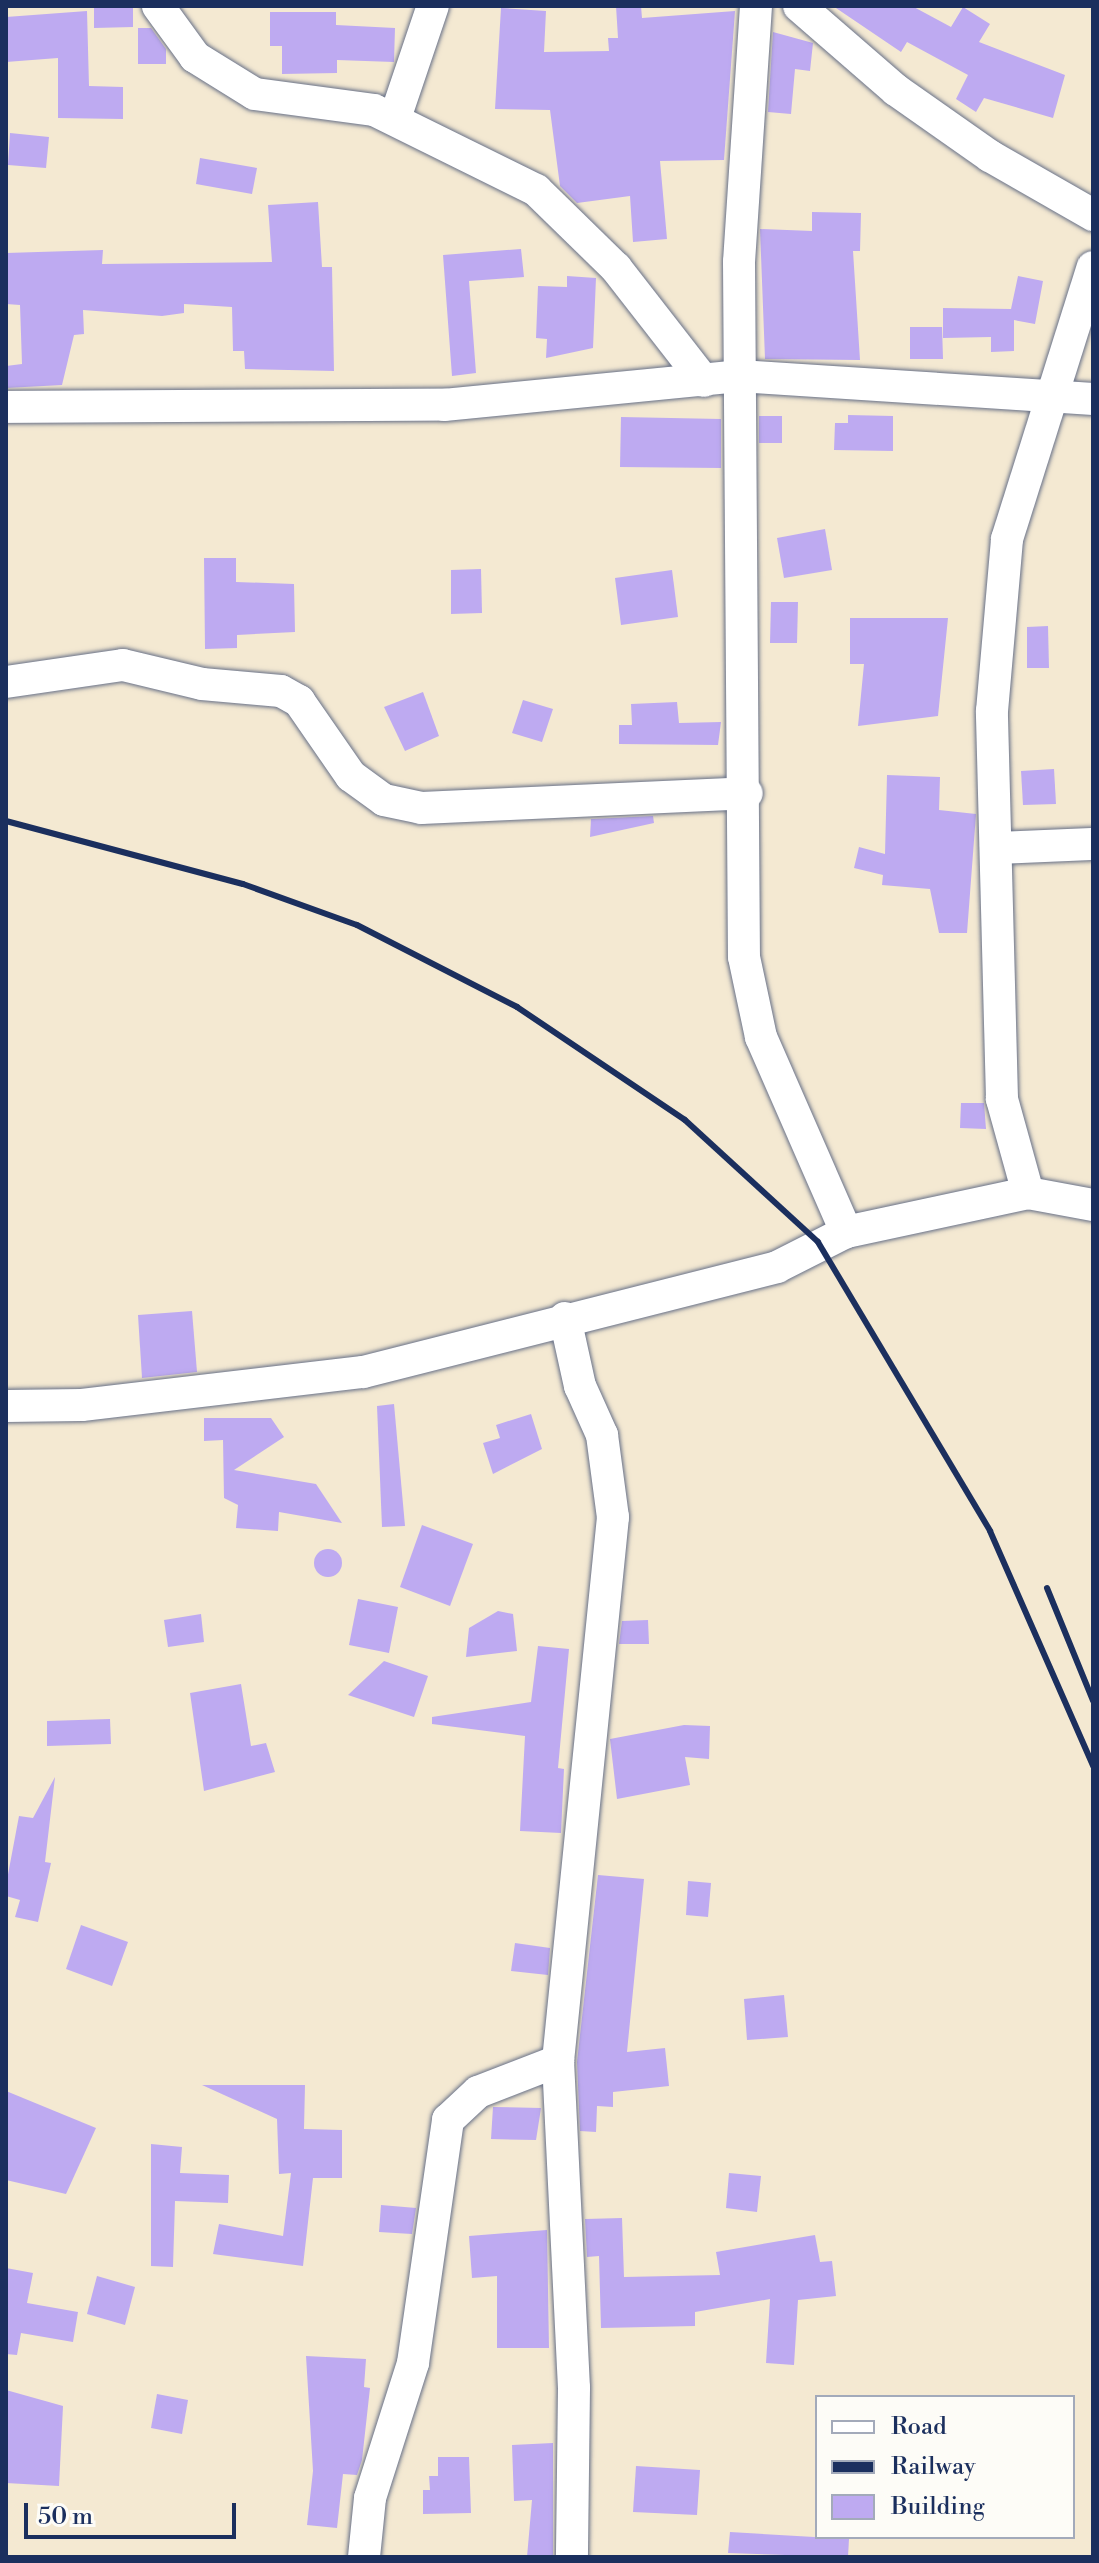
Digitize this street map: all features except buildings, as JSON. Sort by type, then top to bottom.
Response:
[{"type":"street","points":[[158,6],[195,57],[255,94],[395,118],[536,190],[566,214],[704,381]]},
{"type":"street","points":[[395,118],[433,6]]},
{"type":"street","points":[[756,6],[739,376],[747,793],[744,957],[761,1037],[846,1232]]},
{"type":"street","points":[[799,6],[896,90],[990,156],[1093,215]]},
{"type":"street","points":[[1028,1193],[1002,1099],[992,711],[1007,539],[1048,396],[1093,267]]},
{"type":"street","points":[[6,407],[444,405],[739,376],[1093,399]]},
{"type":"street","points":[[6,682],[123,665],[202,684],[281,691],[299,701],[351,776],[384,800],[421,808],[747,793]]},
{"type":"street","points":[[996,848],[1093,844]]},
{"type":"street","points":[[6,1406],[82,1405],[363,1372],[565,1318],[777,1267],[846,1232],[1028,1193],[1093,1205]]},
{"type":"street","points":[[565,1318],[580,1386],[602,1435],[613,1517],[558,2061],[574,2388],[572,2557]]},
{"type":"street","points":[[364,2557],[370,2498],[413,2363],[448,2120],[478,2092],[558,2061]]},
{"type":"railway","points":[[6,821],[243,884],[357,925],[517,1007],[685,1120],[818,1242],[990,1531],[1093,1766]]},
{"type":"railway","points":[[1047,1588],[1093,1701]]}]
